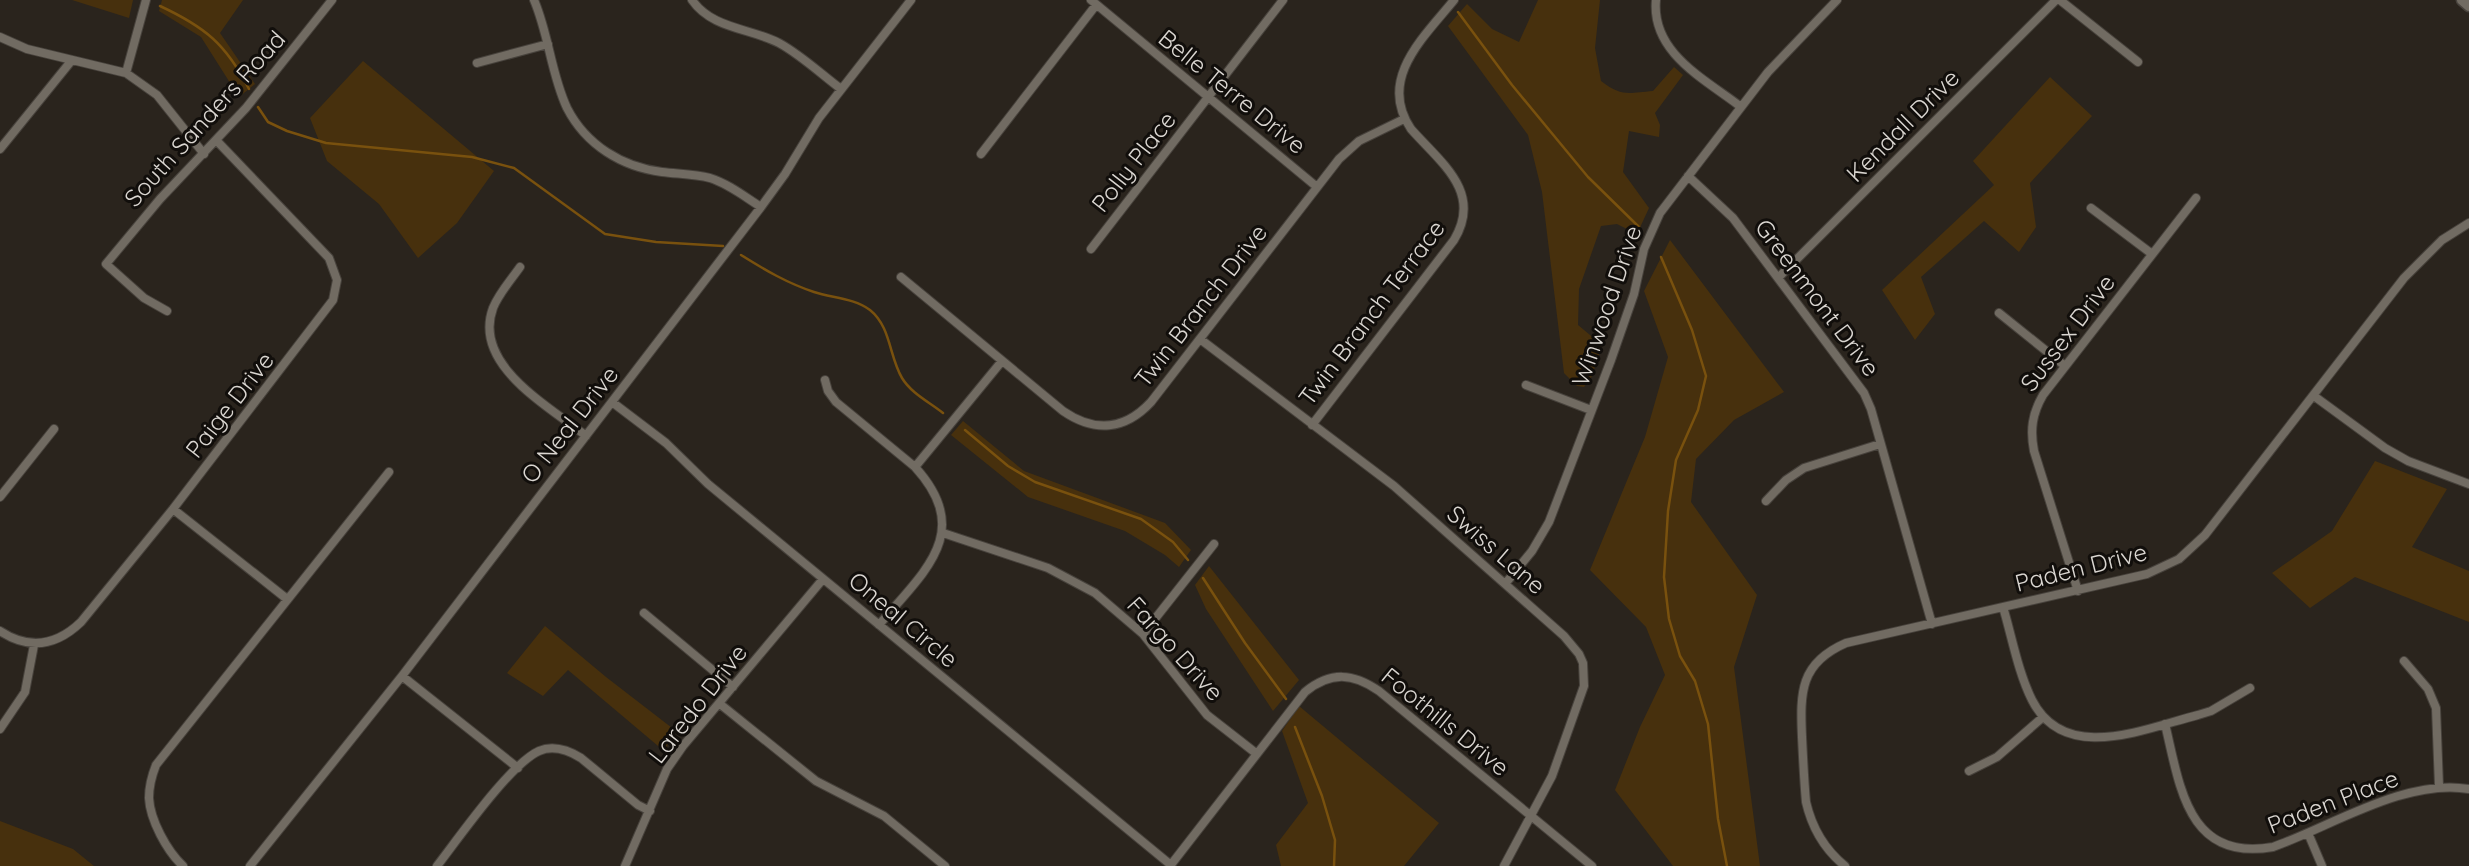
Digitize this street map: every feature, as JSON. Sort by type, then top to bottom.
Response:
[{"type":"street","points":[[126,73],[146,0]]},
{"type":"street","name":"South Sanders Road","points":[[167,311],[144,298],[106,264],[142,220],[264,88],[332,0]]},
{"type":"street","points":[[534,0],[568,110],[586,135],[608,153],[639,168],[712,179],[761,207]]},
{"type":"street","points":[[692,0],[702,11],[721,23],[780,44],[841,89]]},
{"type":"street","name":"O Neal Drive","points":[[250,866],[402,676],[761,207],[819,118],[911,0]]},
{"type":"street","name":"Polly Place","points":[[1091,249],[1283,0]]},
{"type":"street","points":[[1404,119],[1399,91],[1403,71],[1416,47],[1454,0]]},
{"type":"street","points":[[1656,0],[1656,19],[1661,36],[1670,51],[1741,107]]},
{"type":"street","name":"Winwood Drive","points":[[1505,584],[1532,551],[1549,522],[1626,319],[1644,249],[1660,214],[1784,54],[1837,0]]},
{"type":"street","points":[[2058,0],[2138,62]]},
{"type":"street","name":"Kendall Drive","points":[[1778,278],[2058,0]]},
{"type":"street","points":[[2462,0],[2469,6]]},
{"type":"street","points":[[981,154],[1094,2]]},
{"type":"street","name":"Belle Terre Drive","points":[[1094,2],[1317,187]]},
{"type":"street","points":[[0,37],[27,49],[126,73],[157,95],[204,154]]},
{"type":"street","points":[[477,64],[548,44]]},
{"type":"street","points":[[0,149],[72,60]]},
{"type":"street","name":"Twin Branch Drive","points":[[901,277],[1074,419],[1085,424],[1104,426],[1126,421],[1144,410],[1349,148],[1369,135],[1404,119]]},
{"type":"street","name":"Twin Branch Terrace","points":[[1312,425],[1454,240],[1464,220],[1465,201],[1458,184],[1404,119]]},
{"type":"street","name":"Paige Drive","points":[[34,645],[64,637],[81,622],[327,311],[336,292],[337,280],[329,258],[216,141]]},
{"type":"street","name":"Greenmont Drive","points":[[1688,176],[1733,218],[1855,377],[1871,409],[1931,624]]},
{"type":"street","name":"Sussex Drive","points":[[2078,591],[2032,439],[2031,425],[2037,405],[2196,198]]},
{"type":"street","points":[[2091,208],[2152,254]]},
{"type":"street","name":"Paden Drive","points":[[1845,866],[1823,844],[1810,818],[1806,802],[1800,701],[1806,680],[1816,662],[1840,646],[2158,571],[2191,550],[2404,278],[2442,240],[2469,223]]},
{"type":"street","points":[[520,267],[494,307],[490,327],[493,351],[505,371],[586,436]]},
{"type":"street","points":[[1998,313],[2065,366]]},
{"type":"street","name":"Swiss Lane","points":[[1200,340],[1394,486],[1579,654],[1585,673],[1580,698],[1558,759],[1504,866]]},
{"type":"street","points":[[915,467],[1002,361]]},
{"type":"street","points":[[825,380],[835,402],[926,479],[942,510],[943,533],[939,547],[927,568],[879,625]]},
{"type":"street","points":[[1526,385],[1591,410]]},
{"type":"street","points":[[2314,396],[2385,448],[2408,461],[2469,484]]},
{"type":"street","name":"Oneal Circle","points":[[612,402],[666,443],[708,485],[1170,866]]},
{"type":"street","points":[[0,497],[54,429]]},
{"type":"street","points":[[1766,501],[1786,480],[1804,468],[1881,444]]},
{"type":"street","points":[[183,866],[171,852],[151,808],[150,783],[156,765],[389,472]]},
{"type":"street","points":[[173,509],[287,599]]},
{"type":"street","name":"Fargo Drive","points":[[943,533],[1036,563],[1095,593],[1143,634],[1207,715],[1257,754]]},
{"type":"street","points":[[1143,634],[1214,544]]},
{"type":"street","name":"Laredo Drive","points":[[625,866],[667,769],[823,579]]},
{"type":"street","points":[[2003,607],[2027,688],[2043,716],[2077,736],[2096,739],[2119,736],[2165,724],[2211,711],[2250,688]]},
{"type":"street","points":[[643,613],[733,687]]},
{"type":"street","points":[[0,631],[34,645],[25,692],[0,729]]},
{"type":"street","points":[[2404,661],[2428,689],[2436,708],[2439,786]]},
{"type":"street","points":[[402,676],[518,768]]},
{"type":"street","name":"Foothills Drive","points":[[1170,866],[1295,703],[1315,684],[1332,677],[1345,676],[1357,678],[1379,691],[1592,866]]},
{"type":"street","points":[[720,704],[816,781],[884,816],[945,866]]},
{"type":"street","points":[[1969,771],[1997,757],[2043,716]]},
{"type":"street","name":"Paden Place","points":[[2165,724],[2185,802],[2195,821],[2215,838],[2238,848],[2261,849],[2282,844],[2402,794],[2439,786],[2469,789]]},
{"type":"street","points":[[437,866],[504,781],[538,751],[560,749],[570,752],[638,805],[650,811]]},
{"type":"street","points":[[2308,833],[2322,866]]},
{"type":"shaded area","points":[[72,0],[133,0],[129,18]]},
{"type":"shaded area","points":[[162,0],[243,0],[220,33],[255,84],[239,97],[201,37],[159,11]]},
{"type":"shaded area","points":[[1538,0],[1600,0],[1595,48],[1601,81],[1614,90],[1626,93],[1653,91],[1674,67],[1683,75],[1655,113],[1660,125],[1659,137],[1629,131],[1623,172],[1649,208],[1637,234],[1617,224],[1601,226],[1579,289],[1578,325],[1602,345],[1592,376],[1584,387],[1577,386],[1564,373],[1542,192],[1528,135],[1448,26],[1467,4],[1492,29],[1519,42]]},
{"type":"shaded area","points":[[363,61],[494,171],[457,223],[418,258],[379,204],[327,161],[310,118]]},
{"type":"shaded area","points":[[2050,77],[2092,116],[2030,183],[2036,227],[2019,252],[1984,221],[1921,277],[1935,314],[1915,340],[1882,290],[1994,185],[1973,161]]},
{"type":"shaded area","points":[[1670,240],[1784,392],[1734,420],[1696,459],[1691,502],[1757,595],[1734,667],[1760,866],[1673,866],[1615,790],[1640,727],[1665,675],[1646,627],[1590,570],[1645,437],[1668,357],[1644,291]]},
{"type":"shaded area","points":[[963,421],[1024,471],[1165,523],[1191,550],[1179,567],[1165,555],[1125,531],[1028,497],[951,435]]},
{"type":"shaded area","points":[[2375,461],[2447,489],[2412,547],[2469,571],[2469,622],[2355,577],[2310,608],[2272,573],[2332,531]]},
{"type":"shaded area","points":[[1209,566],[1299,680],[1273,711],[1206,609],[1195,585]]},
{"type":"shaded area","points":[[545,626],[676,731],[664,751],[568,670],[543,696],[507,673]]},
{"type":"shaded area","points":[[1299,706],[1439,823],[1404,866],[1281,866],[1276,845],[1308,803],[1282,731]]},
{"type":"shaded area","points":[[0,821],[73,849],[94,866],[0,866]]},
{"type":"waterway","points":[[160,6],[213,38],[232,60],[249,89]]},
{"type":"waterway","points":[[1458,12],[1512,85],[1588,177],[1639,227]]},
{"type":"waterway","points":[[258,107],[268,122],[326,143],[472,157],[514,168],[605,234],[656,242],[723,246]]},
{"type":"waterway","points":[[741,255],[795,285],[857,303],[870,310],[886,333],[902,378],[915,393],[943,413]]},
{"type":"waterway","points":[[1661,257],[1692,330],[1706,376],[1698,410],[1676,460],[1668,511],[1664,577],[1669,619],[1680,656],[1695,681],[1708,724],[1718,819],[1727,866]]},
{"type":"waterway","points":[[965,430],[1008,466],[1035,482],[1141,519],[1173,542],[1188,560]]},
{"type":"waterway","points":[[1203,578],[1245,643],[1286,699]]},
{"type":"waterway","points":[[1295,727],[1322,796],[1335,840],[1334,866]]}]
